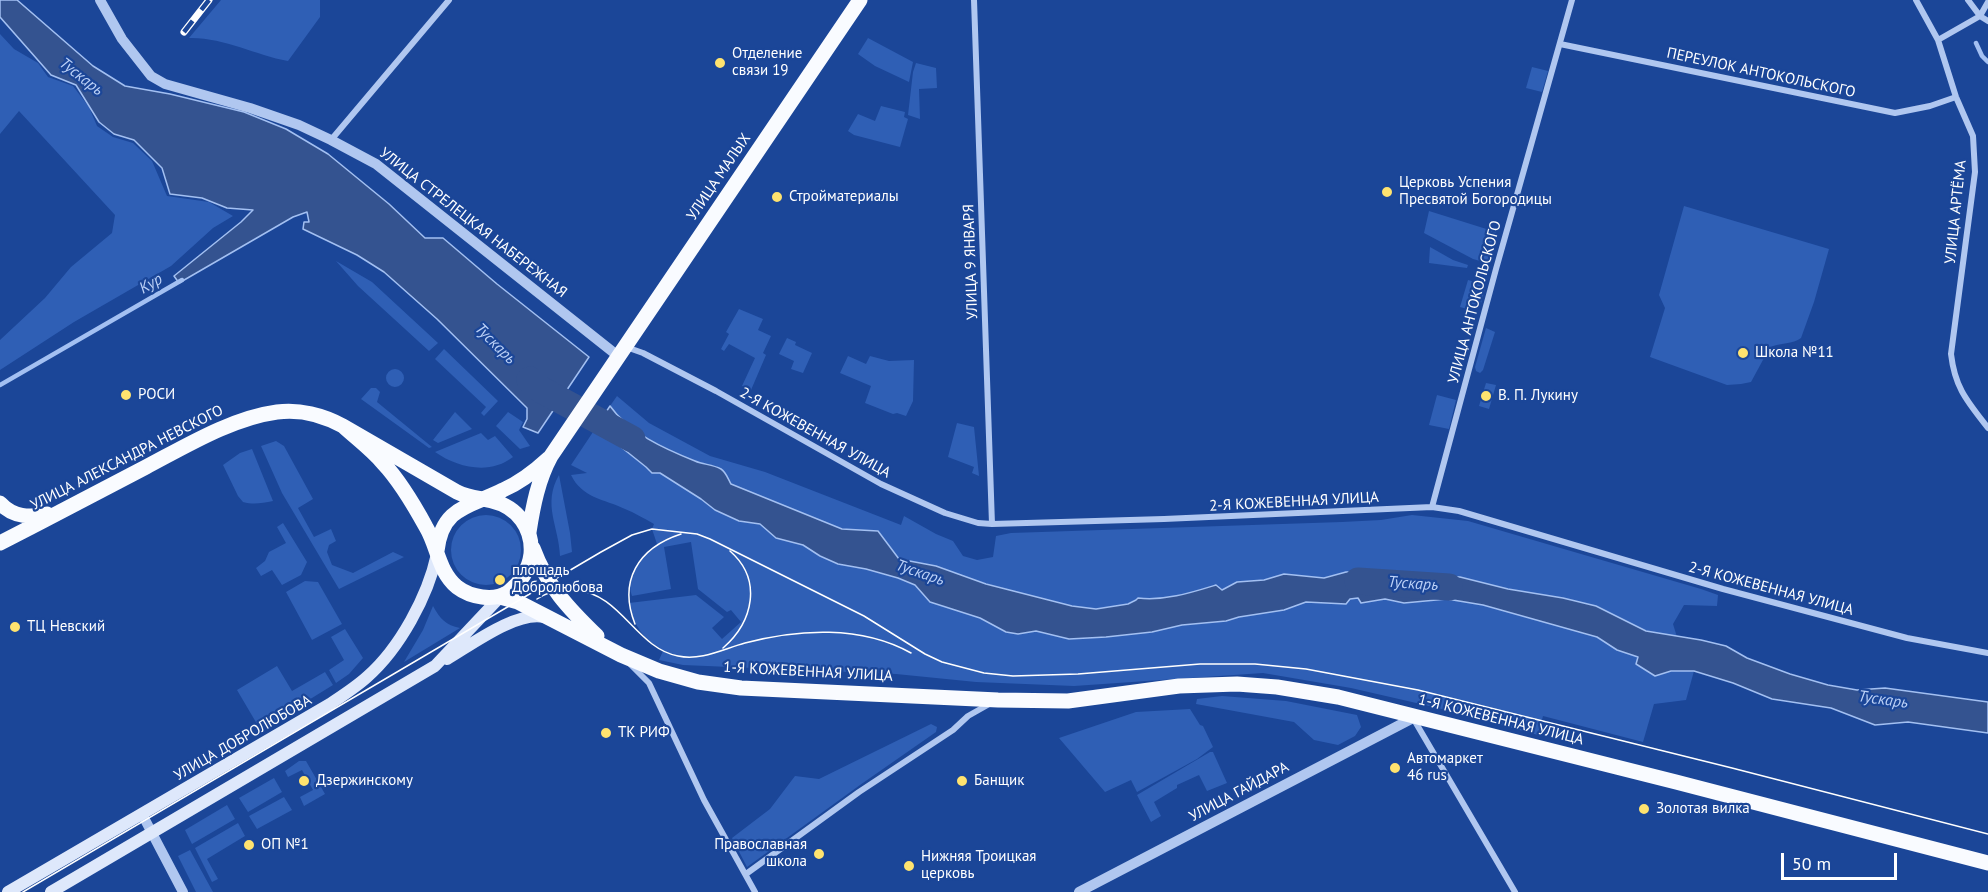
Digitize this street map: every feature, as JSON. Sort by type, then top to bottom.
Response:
[{"type":"main road","name":"УЛИЦА МАЛЫХ","points":[[551,456],[860,0]]},
{"type":"main road","name":"УЛИЦА АЛЕКСАНДРА НЕВСКОГО","points":[[0,543],[199,439],[266,414],[295,412],[327,418],[463,495],[480,500]]},
{"type":"main road","name":"УЛИЦА АЛЕКСАНДРА НЕВСКОГО","points":[[343,426],[383,463],[412,503],[428,530],[437,554]]},
{"type":"main road","points":[[500,597],[468,594],[459,588],[444,570],[437,554],[439,539],[446,522],[459,510],[506,489],[551,456]]},
{"type":"main road","points":[[435,666],[500,597],[517,584],[526,572],[535,499],[540,480],[551,456]]},
{"type":"main road","points":[[480,500],[500,504],[510,509],[526,525],[531,538]]},
{"type":"main road","points":[[0,503],[16,514],[28,516],[43,515],[68,508]]},
{"type":"main road","name":"1-Я КОЖЕВЕННАЯ УЛИЦА","points":[[531,538],[549,583],[562,600],[605,643],[621,655]]},
{"type":"main road","name":"УЛИЦА ДОБРОЛЮБОВА","points":[[8,892],[330,704],[368,677],[395,645],[414,615],[431,578],[437,554]]},
{"type":"main road","name":"1-Я КОЖЕВЕННАЯ УЛИЦА","points":[[500,597],[518,602],[621,655],[659,671],[698,682],[741,688],[1068,701],[1179,686],[1237,684],[1277,687],[1338,698],[1988,863]]},
{"type":"main road","points":[[51,892],[496,630],[533,616],[553,619]]},
{"type":"street","name":"УЛИЦА СТРЕЛЕЦКАЯ НАБЕРЕЖНАЯ","points":[[100,0],[122,39],[151,76],[165,84],[250,108],[299,125],[376,164],[621,351]]},
{"type":"street","points":[[331,140],[449,0]]},
{"type":"street","name":"УЛИЦА 9 ЯНВАРЯ","points":[[974,0],[992,524]]},
{"type":"street","name":"УЛИЦА АНТОКОЛЬСКОГО","points":[[1432,507],[1496,268],[1572,0]]},
{"type":"street","name":"УЛИЦА АРТЁМА","points":[[1916,0],[1938,40],[1956,97],[1973,136],[1975,172],[1951,354],[1953,373],[1962,395],[1988,428]]},
{"type":"street","points":[[1968,0],[1980,16],[1988,21]]},
{"type":"street","points":[[1938,40],[1980,16],[1988,2]]},
{"type":"street","name":"ПЕРЕУЛОК АНТОКОЛЬСКОГО","points":[[1560,44],[1895,113],[1930,106],[1956,97]]},
{"type":"street","name":"2-Я КОЖЕВЕННАЯ УЛИЦА","points":[[621,351],[643,352],[881,484],[923,504],[965,520],[992,524],[1432,507],[1459,511],[1723,589],[1907,638],[1988,653]]},
{"type":"street","points":[[621,655],[649,683],[704,800],[755,892]]},
{"type":"street","name":"1-Я КОЖЕВЕННАЯ УЛИЦА","points":[[746,874],[859,792],[952,730],[968,716],[998,700]]},
{"type":"street","points":[[1413,717],[1515,892]]},
{"type":"street","name":"УЛИЦА ГАЙДАРА","points":[[1079,892],[1413,717]]},
{"type":"street","points":[[142,814],[183,892]]},
{"type":"shaded area","points":[[221,0],[320,0],[320,17],[288,61],[227,43],[189,38]]},
{"type":"shaded area","points":[[0,34],[14,49],[38,63],[48,77],[73,86],[89,107],[97,126],[113,137],[133,143],[152,161],[167,196],[209,202],[233,216],[213,228],[171,266],[74,322],[0,370],[0,340],[45,298],[71,267],[112,233],[115,215],[19,111],[0,134]]},
{"type":"shaded area","points":[[868,38],[913,62],[909,82],[875,66],[858,54]]},
{"type":"shaded area","points":[[916,63],[936,68],[937,88],[919,89],[920,119],[908,115]]},
{"type":"shaded area","points":[[1532,67],[1548,71],[1542,92],[1526,88]]},
{"type":"shaded area","points":[[881,106],[905,112],[904,117],[908,119],[900,147],[854,135],[848,131],[858,114],[875,121]]},
{"type":"shaded area","points":[[1684,206],[1829,249],[1801,338],[1770,347],[1751,382],[1727,385],[1650,357],[1665,308],[1659,295]]},
{"type":"shaded area","points":[[1429,211],[1496,232],[1487,263],[1473,259],[1424,233]]},
{"type":"shaded area","points":[[1430,247],[1453,260],[1468,265],[1467,268],[1429,263]]},
{"type":"shaded area","points":[[336,261],[372,282],[438,343],[429,351],[358,286]]},
{"type":"shaded area","points":[[1468,280],[1486,285],[1480,307],[1474,311],[1460,307]]},
{"type":"shaded area","points":[[739,309],[763,319],[758,330],[771,336],[763,353],[766,355],[751,390],[742,386],[755,358],[729,344],[724,351],[721,349],[729,334],[726,332]]},
{"type":"shaded area","points":[[1486,328],[1495,332],[1480,373],[1475,367]]},
{"type":"shaded area","points":[[787,338],[796,342],[795,345],[812,353],[803,373],[791,369],[794,361],[779,354]]},
{"type":"shaded area","points":[[444,349],[498,401],[484,416],[481,413],[486,407],[435,359]]},
{"type":"shaded area","points":[[848,356],[866,364],[870,356],[889,361],[914,360],[913,401],[906,416],[893,414],[865,403],[871,386],[840,373]]},
{"type":"shaded area","points":[[391,369],[399,369],[404,374],[402,385],[391,387],[386,382],[386,374]]},
{"type":"shaded area","points":[[1486,383],[1496,385],[1489,409],[1479,406]]},
{"type":"shaded area","points":[[371,388],[376,388],[380,392],[377,402],[432,447],[429,448],[361,399]]},
{"type":"shaded area","points":[[1437,395],[1456,400],[1449,429],[1429,425]]},
{"type":"shaded area","points":[[617,396],[649,423],[710,456],[765,472],[901,525],[904,516],[953,541],[963,556],[977,560],[993,557],[996,536],[1011,533],[1342,522],[1381,520],[1412,515],[1468,521],[1701,589],[1718,595],[1717,606],[1684,605],[1673,624],[1677,637],[1646,631],[1596,606],[1460,577],[1422,579],[1418,585],[1395,583],[1389,577],[1346,572],[1324,578],[1284,574],[1264,580],[1237,582],[1222,590],[1216,586],[1154,600],[1138,598],[1128,604],[1096,609],[1072,606],[961,576],[936,566],[899,559],[878,531],[842,529],[731,484],[721,469],[672,451],[637,432],[610,406]]},
{"type":"shaded area","points":[[455,412],[472,429],[438,443],[433,440]]},
{"type":"shaded area","points":[[508,412],[523,422],[519,430],[530,446],[520,449],[496,426]]},
{"type":"shaded area","points":[[957,423],[974,427],[979,476],[972,473],[974,467],[948,457]]},
{"type":"shaded area","points":[[595,429],[602,432],[609,430],[621,447],[652,473],[660,473],[715,510],[739,521],[760,524],[776,538],[803,545],[838,564],[866,569],[915,585],[930,602],[980,618],[1006,632],[1018,634],[1036,631],[1069,639],[1152,632],[1182,625],[1226,621],[1284,610],[1306,602],[1345,604],[1350,599],[1358,598],[1361,603],[1385,599],[1404,603],[1447,599],[1483,605],[1597,637],[1617,650],[1638,657],[1655,676],[1671,671],[1694,671],[1686,700],[1654,704],[1643,742],[1543,716],[1538,735],[1438,708],[1351,688],[1263,673],[1074,686],[976,682],[896,674],[683,665],[659,660],[663,651],[640,631],[629,603],[696,595],[724,617],[712,628],[722,639],[741,622],[731,610],[727,612],[698,589],[691,542],[664,547],[671,589],[632,596],[630,588],[636,567],[657,544],[652,529],[654,524],[587,493],[581,489],[571,475],[587,473],[571,465]]},
{"type":"shaded area","points":[[481,433],[488,440],[495,436],[513,457],[504,463],[484,468],[454,462],[435,452]]},
{"type":"shaded area","points":[[276,441],[284,446],[313,499],[298,508],[314,537],[331,529],[336,541],[329,545],[327,552],[332,565],[353,573],[393,552],[404,557],[339,589],[282,493],[261,446]]},
{"type":"shaded area","points":[[252,449],[273,501],[254,504],[243,502],[223,465],[240,453]]},
{"type":"shaded area","points":[[559,475],[572,552],[560,556],[552,506],[554,486]]},
{"type":"shaded area","name":"площадь Добролюбова","points":[[486,515],[499,518],[511,525],[518,537],[521,550],[518,563],[511,575],[499,582],[486,585],[473,582],[461,575],[454,563],[451,550],[454,537],[461,525],[473,518]]},
{"type":"shaded area","points":[[283,523],[307,562],[301,575],[282,585],[272,570],[261,576],[256,568],[265,561],[269,552],[286,543],[277,527]]},
{"type":"shaded area","points":[[305,581],[318,582],[342,624],[312,640],[286,592]]},
{"type":"shaded area","points":[[433,606],[444,621],[460,628],[404,662],[423,630]]},
{"type":"shaded area","points":[[345,629],[363,658],[349,674],[336,683],[329,670],[344,660],[331,637]]},
{"type":"shaded area","points":[[277,666],[292,691],[325,672],[333,685],[265,727],[257,724],[237,690]]},
{"type":"shaded area","points":[[1222,696],[1286,701],[1357,715],[1361,727],[1355,736],[1338,745],[1314,740],[1294,722],[1196,704],[1197,699]]},
{"type":"shaded area","points":[[1190,709],[1203,726],[1213,747],[1197,759],[1137,792],[1131,780],[1105,792],[1059,738],[1136,712]]},
{"type":"shaded area","points":[[931,724],[937,727],[936,732],[747,867],[732,838],[770,809],[795,776],[819,779]]},
{"type":"shaded area","points":[[1213,752],[1227,783],[1207,791],[1199,775],[1177,785],[1177,788],[1154,802],[1161,816],[1151,822],[1137,795]]},
{"type":"shaded area","points":[[299,761],[306,761],[325,794],[304,806],[300,797],[313,790],[302,770],[288,777],[285,771]]},
{"type":"shaded area","points":[[274,778],[282,792],[248,812],[239,798]]},
{"type":"shaded area","points":[[284,797],[292,810],[257,829],[249,816]]},
{"type":"shaded area","points":[[227,805],[235,819],[192,844],[185,830]]},
{"type":"shaded area","points":[[238,823],[245,836],[207,859],[218,879],[212,882],[195,848]]},
{"type":"shaded area","points":[[190,850],[213,892],[196,892],[178,856]]},
{"type":"water","points":[[0,0],[17,0],[93,66],[125,86],[244,112],[286,129],[328,154],[389,204],[425,238],[443,238],[589,357],[538,433],[523,427],[527,419],[527,408],[437,319],[384,272],[357,255],[303,229],[304,222],[309,222],[307,212],[293,217],[179,283],[174,276],[253,210],[227,208],[202,198],[170,194],[162,168],[134,140],[114,134],[99,122],[76,85],[51,75],[0,17]]},
{"type":"water","points":[[610,406],[637,432],[684,456],[721,469],[731,484],[842,529],[878,531],[899,559],[936,566],[986,584],[1072,606],[1096,609],[1128,604],[1138,598],[1177,596],[1216,585],[1222,590],[1237,582],[1264,580],[1284,574],[1324,578],[1346,572],[1378,572],[1395,583],[1418,585],[1422,579],[1430,576],[1460,577],[1596,606],[1646,631],[1726,646],[1747,658],[1828,685],[1857,690],[1885,688],[1988,702],[1988,733],[1908,722],[1875,725],[1831,708],[1772,699],[1733,683],[1694,671],[1671,671],[1655,676],[1636,664],[1638,657],[1617,650],[1597,637],[1483,605],[1447,599],[1404,603],[1385,599],[1361,603],[1358,598],[1350,599],[1346,604],[1306,602],[1284,610],[1226,621],[1182,625],[1152,632],[1106,637],[1069,639],[1036,631],[1018,634],[1006,632],[980,618],[930,602],[915,585],[866,569],[838,564],[803,545],[776,538],[760,524],[739,521],[715,510],[660,473],[652,473],[621,447],[609,431],[602,432],[595,429]]},
{"type":"waterway","points":[[1976,43],[1982,56],[1988,62]]},
{"type":"waterway","name":"Кур","points":[[0,385],[182,280]]},
{"type":"waterway","name":"Тускарь","points":[[530,380],[540,389],[632,439]]},
{"type":"waterway","name":"Тускарь","points":[[1358,581],[1449,587]]},
{"type":"tram line","points":[[23,892],[601,552],[632,535],[652,529],[697,534],[710,539],[864,616],[925,654],[942,662],[984,673],[1013,676],[1078,674],[1200,664],[1255,664],[1306,669],[1418,690],[1988,834]]},
{"type":"tram line","points":[[635,624],[629,594],[636,568],[653,548],[681,534]]},
{"type":"tram line","points":[[723,648],[741,626],[750,601],[747,575],[740,562],[730,551]]},
{"type":"tram line","points":[[537,599],[551,592],[571,589],[592,594],[605,601],[651,643],[663,651],[678,656],[704,656],[765,638],[829,632],[871,638],[911,653]]},
{"type":"railway","points":[[184,32],[209,0]]},
{"type":"place","name":"Отделение связи 19","points":[[720,63]]},
{"type":"place","name":"Церковь Успения Пресвятой Богородицы","points":[[1387,192]]},
{"type":"place","name":"Стройматериалы","points":[[777,197]]},
{"type":"place","name":"Школа №11","points":[[1743,353]]},
{"type":"place","name":"РОСИ","points":[[126,395]]},
{"type":"place","name":"В. П. Лукину","points":[[1486,396]]},
{"type":"place","name":"площадь Добролюбова","points":[[500,580]]},
{"type":"place","name":"ТЦ Невский","points":[[15,627]]},
{"type":"place","name":"ТК РИФ","points":[[606,733]]},
{"type":"place","name":"Автомаркет 46 rus","points":[[1395,768]]},
{"type":"place","name":"Дзержинскому","points":[[304,781]]},
{"type":"place","name":"Банщик","points":[[962,781]]},
{"type":"place","name":"Золотая вилка","points":[[1644,809]]},
{"type":"place","name":"ОП №1","points":[[249,845]]},
{"type":"place","name":"Православная школа","points":[[819,854]]},
{"type":"place","name":"Нижняя Троицкая церковь","points":[[909,866]]}]
